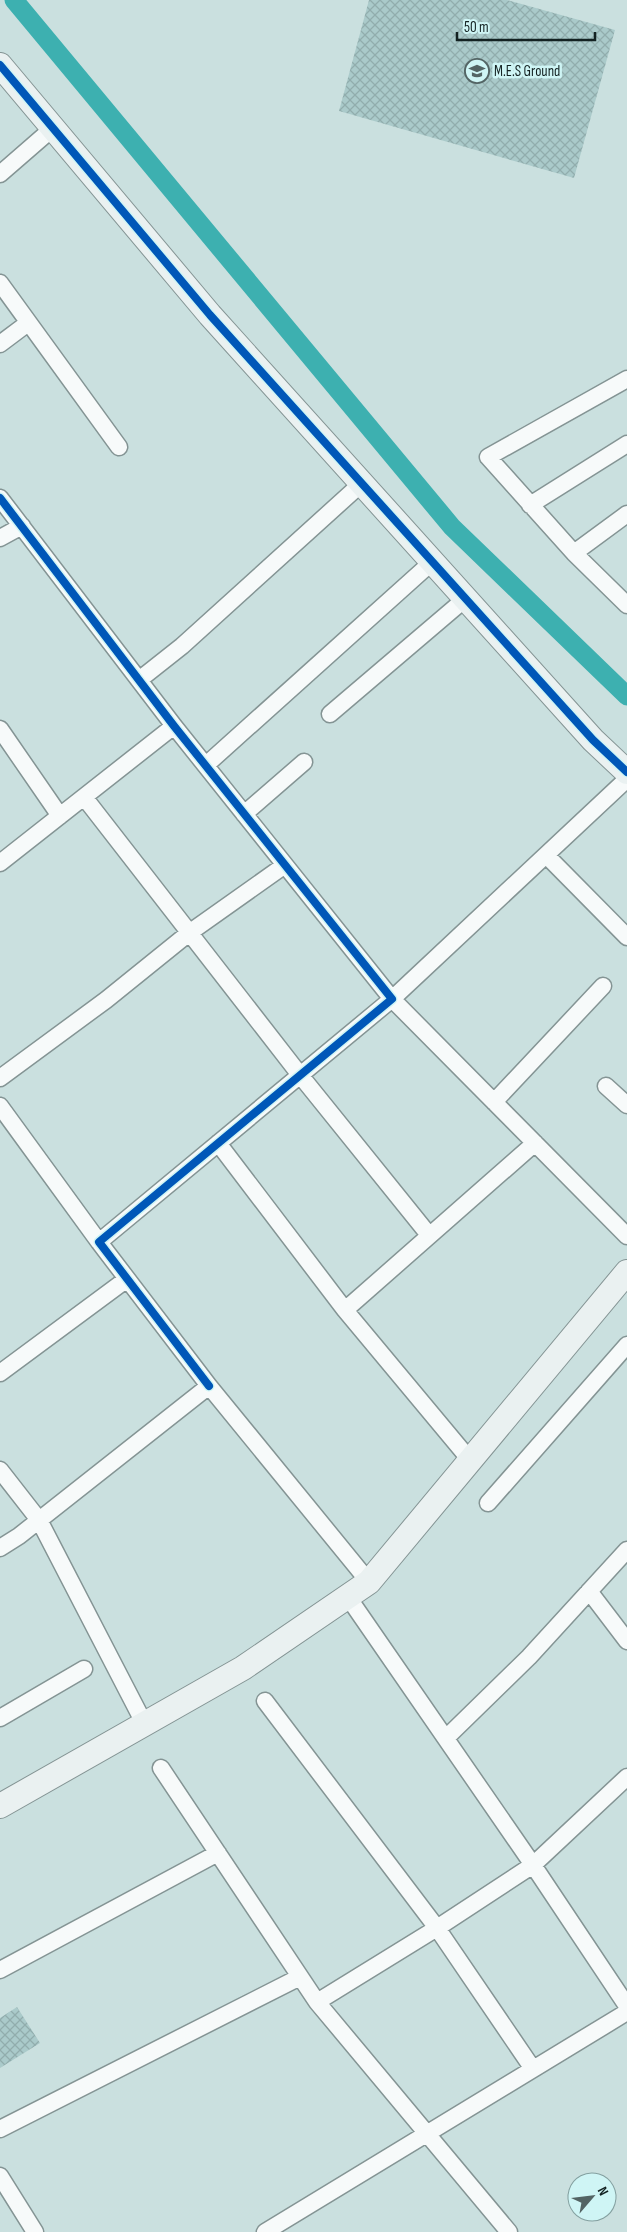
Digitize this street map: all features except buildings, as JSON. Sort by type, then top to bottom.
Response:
[{"type":"street","points":[[0,65],[210,315],[593,740],[627,772]]},
{"type":"street","points":[[0,174],[53,128]]},
{"type":"street","points":[[0,283],[119,447]]},
{"type":"street","points":[[0,344],[28,323]]},
{"type":"street","points":[[627,379],[488,457],[574,553],[627,605]]},
{"type":"street","points":[[530,505],[627,444]]},
{"type":"street","points":[[139,680],[182,646],[362,483]]},
{"type":"street","points":[[0,498],[174,726],[392,999],[627,1236]]},
{"type":"street","points":[[574,553],[627,514]]},
{"type":"street","points":[[0,538],[22,526]]},
{"type":"street","points":[[206,766],[432,562]]},
{"type":"street","points":[[330,714],[465,599]]},
{"type":"street","points":[[0,863],[174,726]]},
{"type":"street","points":[[0,729],[60,816]]},
{"type":"street","points":[[244,814],[304,762]]},
{"type":"street","points":[[99,1242],[392,999],[627,779]]},
{"type":"street","points":[[84,797],[300,1075],[429,1235]]},
{"type":"street","points":[[546,855],[627,937]]},
{"type":"street","points":[[0,1078],[106,1000],[189,933],[285,865]]},
{"type":"street","points":[[494,1102],[603,986]]},
{"type":"street","points":[[606,1086],[627,1105]]},
{"type":"street","points":[[0,1106],[99,1242],[209,1386],[369,1582]]},
{"type":"street","points":[[218,1143],[345,1310],[470,1460]]},
{"type":"street","points":[[345,1310],[535,1143]]},
{"type":"street","points":[[0,1806],[243,1668],[369,1582],[627,1272]]},
{"type":"street","points":[[0,1373],[127,1279]]},
{"type":"street","points":[[488,1503],[627,1346]]},
{"type":"street","points":[[0,1548],[39,1520],[209,1386]]},
{"type":"street","points":[[0,1470],[39,1520],[144,1723]]},
{"type":"street","points":[[446,1738],[530,1657],[627,1550]]},
{"type":"street","points":[[589,1591],[627,1641]]},
{"type":"street","points":[[348,1597],[533,1865],[627,2006]]},
{"type":"street","points":[[2,1712],[84,1668]]},
{"type":"street","points":[[266,1701],[437,1928],[533,2069]]},
{"type":"street","points":[[161,1768],[317,2002],[509,2232]]},
{"type":"street","points":[[317,2002],[437,1928],[533,1865],[627,1777]]},
{"type":"street","points":[[0,1970],[218,1853]]},
{"type":"street","points":[[0,2129],[300,1977]]},
{"type":"street","points":[[265,2232],[627,2012]]},
{"type":"street","points":[[0,2176],[35,2232]]},
{"type":"waterway","points":[[14,0],[452,527],[627,696]]},
{"type":"cycle path","points":[[0,65],[210,315],[593,740],[627,772]]},
{"type":"cycle path","points":[[0,498],[174,726],[392,999],[99,1242],[209,1386]]},
{"type":"place","name":"M.E.S Ground","points":[[477,71]]}]
